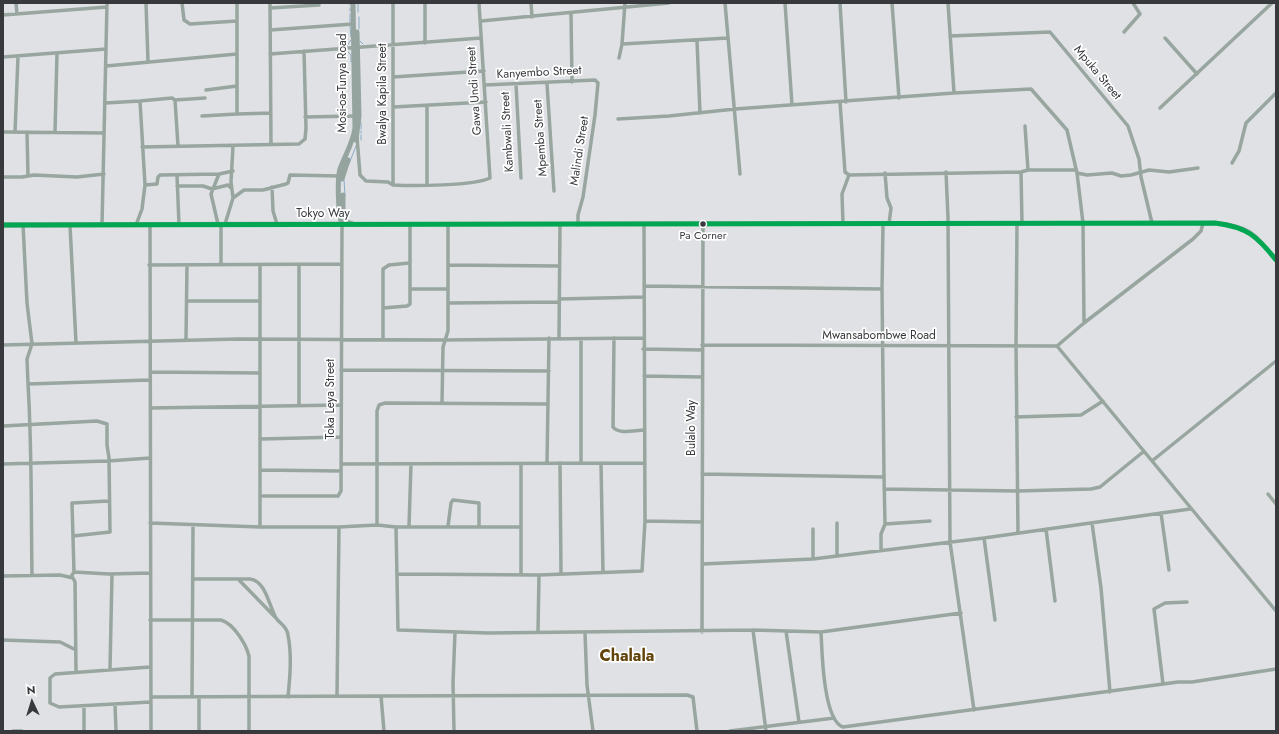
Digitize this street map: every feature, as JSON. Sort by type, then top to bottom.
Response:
[{"type":"main road","name":"Mosi-oa-Tunya Road","points":[[341,213],[342,176],[356,135],[359,116],[353,3]]},
{"type":"main road","name":"Mosi-oa-Tunya Road","points":[[342,224],[339,176],[356,135],[355,48],[357,3]]},
{"type":"main road","points":[[332,224],[338,219],[341,213],[348,222],[353,224]]},
{"type":"main road","name":"Tokyo Way","points":[[3,225],[342,224]]},
{"type":"street","points":[[16,3],[16,14]]},
{"type":"street","points":[[146,3],[148,62]]},
{"type":"street","points":[[182,3],[184,20],[188,23],[193,24],[237,21]]},
{"type":"street","points":[[237,3],[237,114]]},
{"type":"street","points":[[270,3],[271,146]]},
{"type":"street","name":"Bwalya Kapila Street","points":[[393,3],[393,185]]},
{"type":"street","points":[[425,3],[425,43]]},
{"type":"street","name":"Gawa Undi Street","points":[[426,184],[476,182],[490,178],[479,3]]},
{"type":"street","points":[[531,3],[532,17]]},
{"type":"street","points":[[619,58],[622,44],[625,3]]},
{"type":"street","points":[[481,21],[670,3]]},
{"type":"street","points":[[725,3],[740,174]]},
{"type":"street","points":[[785,3],[792,105]]},
{"type":"street","points":[[840,3],[846,102]]},
{"type":"street","points":[[892,3],[899,98]]},
{"type":"street","points":[[948,3],[954,93]]},
{"type":"street","points":[[1124,32],[1140,14],[1133,3]]},
{"type":"street","points":[[1160,108],[1272,3]]},
{"type":"street","points":[[3,15],[107,5],[102,225]]},
{"type":"street","points":[[270,8],[319,5]]},
{"type":"street","points":[[571,13],[572,82]]},
{"type":"street","points":[[270,30],[353,24]]},
{"type":"street","name":"Mpuka Street","points":[[950,36],[1050,32],[1126,123],[1137,151],[1152,223]]},
{"type":"street","points":[[270,54],[482,38]]},
{"type":"street","points":[[622,44],[697,41],[728,38]]},
{"type":"street","points":[[1165,38],[1197,74]]},
{"type":"street","points":[[697,41],[700,114]]},
{"type":"street","points":[[3,57],[106,49]]},
{"type":"street","points":[[142,146],[271,146],[296,145],[302,142],[305,135],[304,51]]},
{"type":"street","points":[[55,132],[57,53]]},
{"type":"street","points":[[106,66],[237,54]]},
{"type":"street","points":[[15,132],[18,56]]},
{"type":"street","points":[[394,77],[484,71]]},
{"type":"street","name":"Kanyembo Street","points":[[485,85],[547,84],[595,80]]},
{"type":"street","name":"Malindi Street","points":[[578,225],[578,215],[583,197],[596,115],[599,86],[595,80]]},
{"type":"street","name":"Kambwali Street","points":[[516,84],[521,178]]},
{"type":"street","name":"Mpemba Street","points":[[547,84],[554,191]]},
{"type":"street","points":[[206,90],[237,86]]},
{"type":"street","points":[[618,119],[700,114],[735,109],[954,93],[1031,89],[1067,130],[1076,172],[1083,223],[1084,323]]},
{"type":"street","points":[[1232,163],[1239,151],[1246,123],[1276,93]]},
{"type":"street","points":[[105,103],[172,98],[175,100],[205,98]]},
{"type":"street","points":[[175,100],[178,146]]},
{"type":"street","points":[[136,225],[142,209],[145,185],[140,101]]},
{"type":"street","points":[[393,108],[486,102]]},
{"type":"street","points":[[840,102],[845,172],[848,175]]},
{"type":"street","points":[[356,135],[361,178],[366,181],[388,182],[393,185],[426,184],[427,107]]},
{"type":"street","points":[[202,116],[271,113]]},
{"type":"street","points":[[305,118],[355,116]]},
{"type":"street","points":[[1025,126],[1028,170]]},
{"type":"street","points":[[3,132],[104,133]]},
{"type":"street","points":[[27,132],[28,176]]},
{"type":"street","points":[[221,224],[233,198],[232,146]]},
{"type":"street","points":[[848,175],[946,172],[1021,172],[1028,170],[1076,172],[1087,175],[1112,173],[1121,176],[1152,170],[1168,172],[1198,168]]},
{"type":"street","points":[[145,185],[157,184],[158,175],[219,174],[233,171]]},
{"type":"street","points":[[946,172],[948,224],[950,542],[974,710]]},
{"type":"street","points":[[1021,172],[1022,224]]},
{"type":"street","points":[[3,177],[77,177],[104,174]]},
{"type":"street","points":[[219,174],[212,189],[213,204],[221,224],[221,265]]},
{"type":"street","points":[[885,174],[890,206],[889,224]]},
{"type":"street","points":[[177,175],[179,224]]},
{"type":"street","points":[[233,198],[244,190],[263,190],[288,183],[290,175],[339,176]]},
{"type":"street","points":[[843,224],[842,194],[848,175]]},
{"type":"street","points":[[177,186],[202,186],[212,189],[228,185],[233,191]]},
{"type":"street","points":[[272,187],[273,211],[277,224]]},
{"type":"street","points":[[1203,223],[1201,231],[1193,239],[1084,323],[1057,346],[1190,509],[1276,611]]},
{"type":"street","name":"Tokyo Way","points":[[342,224],[644,225],[1203,223],[1235,225],[1242,227],[1259,240],[1276,260]]},
{"type":"street","name":"Toka Leya Street","points":[[260,496],[338,496],[341,491],[340,405],[342,224]]},
{"type":"street","points":[[383,308],[409,305],[410,224]]},
{"type":"street","name":"Bulalo Way","points":[[702,632],[703,224]]},
{"type":"street","points":[[881,551],[881,534],[885,524],[882,346],[884,224]]},
{"type":"street","points":[[1017,224],[1016,417],[1018,534]]},
{"type":"street","points":[[23,225],[26,290],[32,344],[27,359],[30,424],[29,463],[32,575]]},
{"type":"street","points":[[70,225],[76,343]]},
{"type":"street","points":[[150,225],[151,731]]},
{"type":"street","points":[[442,402],[443,346],[448,333],[448,225]]},
{"type":"street","points":[[559,338],[560,225]]},
{"type":"street","points":[[397,574],[538,575],[642,571],[645,521],[643,338],[644,225]]},
{"type":"street","points":[[383,339],[384,267],[409,263]]},
{"type":"street","points":[[260,264],[260,527]]},
{"type":"street","points":[[299,264],[299,406]]},
{"type":"street","points":[[150,265],[342,264]]},
{"type":"street","points":[[186,339],[187,265]]},
{"type":"street","points":[[448,265],[559,266]]},
{"type":"street","points":[[644,286],[882,289]]},
{"type":"street","points":[[410,289],[448,289]]},
{"type":"street","points":[[449,303],[644,297]]},
{"type":"street","points":[[187,302],[260,301]]},
{"type":"street","points":[[3,345],[261,338],[445,340],[643,338]]},
{"type":"street","points":[[548,464],[549,338]]},
{"type":"street","points":[[614,338],[613,427],[620,431],[644,430]]},
{"type":"street","points":[[581,339],[581,463]]},
{"type":"street","name":"Mwansabombwe Road","points":[[702,344],[1057,346]]},
{"type":"street","points":[[644,350],[702,350]]},
{"type":"street","points":[[1152,461],[1276,362]]},
{"type":"street","points":[[341,370],[549,371]]},
{"type":"street","points":[[150,372],[260,373]]},
{"type":"street","points":[[644,376],[702,377]]},
{"type":"street","points":[[28,384],[150,380]]},
{"type":"street","points":[[1016,417],[1081,415],[1103,401]]},
{"type":"street","points":[[377,525],[377,411],[379,405],[385,403],[442,402],[548,404]]},
{"type":"street","points":[[150,408],[340,405]]},
{"type":"street","points":[[3,426],[106,422],[110,532],[73,536]]},
{"type":"street","points":[[261,439],[341,437]]},
{"type":"street","points":[[884,489],[1017,491],[1098,488],[1143,452]]},
{"type":"street","points":[[3,464],[108,461],[150,458]]},
{"type":"street","points":[[560,463],[561,573]]},
{"type":"street","points":[[601,463],[603,572]]},
{"type":"street","points":[[341,464],[645,463]]},
{"type":"street","points":[[409,526],[411,464]]},
{"type":"street","points":[[521,464],[521,574]]},
{"type":"street","points":[[261,470],[341,471]]},
{"type":"street","points":[[702,474],[884,477]]},
{"type":"street","points":[[1268,494],[1276,504]]},
{"type":"street","points":[[448,526],[451,503],[453,500],[479,503],[479,526]]},
{"type":"street","points":[[72,577],[74,572],[72,503],[108,501]]},
{"type":"street","points":[[702,564],[813,559],[1018,534],[1190,509]]},
{"type":"street","points":[[1161,513],[1169,570]]},
{"type":"street","points":[[645,521],[702,522]]},
{"type":"street","points":[[885,524],[930,521]]},
{"type":"street","points":[[150,523],[260,527],[339,527],[377,525],[396,527],[521,527]]},
{"type":"street","points":[[837,523],[837,556]]},
{"type":"street","points":[[1092,523],[1101,588],[1110,692]]},
{"type":"street","points":[[192,697],[193,525]]},
{"type":"street","points":[[337,695],[339,527]]},
{"type":"street","points":[[396,527],[398,630],[455,632],[538,631],[585,633],[753,630],[821,632],[961,613]]},
{"type":"street","points":[[813,529],[813,559]]},
{"type":"street","points":[[1046,529],[1055,601]]},
{"type":"street","points":[[984,538],[995,620]]},
{"type":"street","points":[[74,572],[112,574],[150,573]]},
{"type":"street","points":[[110,669],[112,574]]},
{"type":"street","points":[[3,576],[32,575],[72,577]]},
{"type":"street","points":[[538,575],[538,631]]},
{"type":"street","points":[[72,577],[75,582],[76,671]]},
{"type":"street","points":[[193,579],[258,581],[271,603],[277,619]]},
{"type":"street","points":[[239,580],[285,626],[288,634],[290,661],[288,697]]},
{"type":"street","points":[[1163,684],[1154,609],[1166,603],[1187,602]]},
{"type":"street","points":[[150,620],[221,620],[236,632],[246,647],[249,656],[249,731]]},
{"type":"street","points":[[753,630],[766,731]]},
{"type":"street","points":[[786,631],[799,722]]},
{"type":"street","points":[[454,731],[453,695],[455,632]]},
{"type":"street","points":[[821,632],[827,694],[834,718],[843,727],[1163,684],[1200,681],[1276,669]]},
{"type":"street","points":[[585,633],[588,694],[593,731]]},
{"type":"street","points":[[3,640],[60,642],[76,650]]},
{"type":"street","points":[[150,667],[76,671],[51,676],[50,703],[59,707],[151,702]]},
{"type":"street","points":[[151,697],[248,698],[337,695],[567,696],[588,694],[690,695],[694,700],[697,731]]},
{"type":"street","points":[[382,696],[384,731]]},
{"type":"street","points":[[199,731],[200,697]]},
{"type":"street","points":[[115,704],[116,731]]},
{"type":"street","points":[[84,706],[84,731]]},
{"type":"street","points":[[730,731],[834,718]]},
{"type":"street","points":[[13,731],[22,731]]},
{"type":"waterway","points":[[358,4],[358,12]]},
{"type":"waterway","points":[[350,14],[350,22]]},
{"type":"waterway","points":[[359,17],[359,29]]},
{"type":"waterway","points":[[350,26],[351,37]]},
{"type":"waterway","points":[[347,46],[351,40]]},
{"type":"waterway","points":[[360,41],[363,44]]},
{"type":"waterway","points":[[348,52],[351,55],[351,62]]},
{"type":"waterway","points":[[361,122],[361,129]]},
{"type":"waterway","points":[[361,135],[361,140]]},
{"type":"waterway","points":[[349,164],[356,146]]},
{"type":"waterway","points":[[344,180],[345,195]]},
{"type":"transit line","points":[[3,225],[1215,223],[1235,227],[1250,234],[1257,239],[1276,260]]},
{"type":"place","name":"Pa Corner","points":[[703,224]]},
{"type":"district","name":"Chalala","points":[[627,657]]}]
